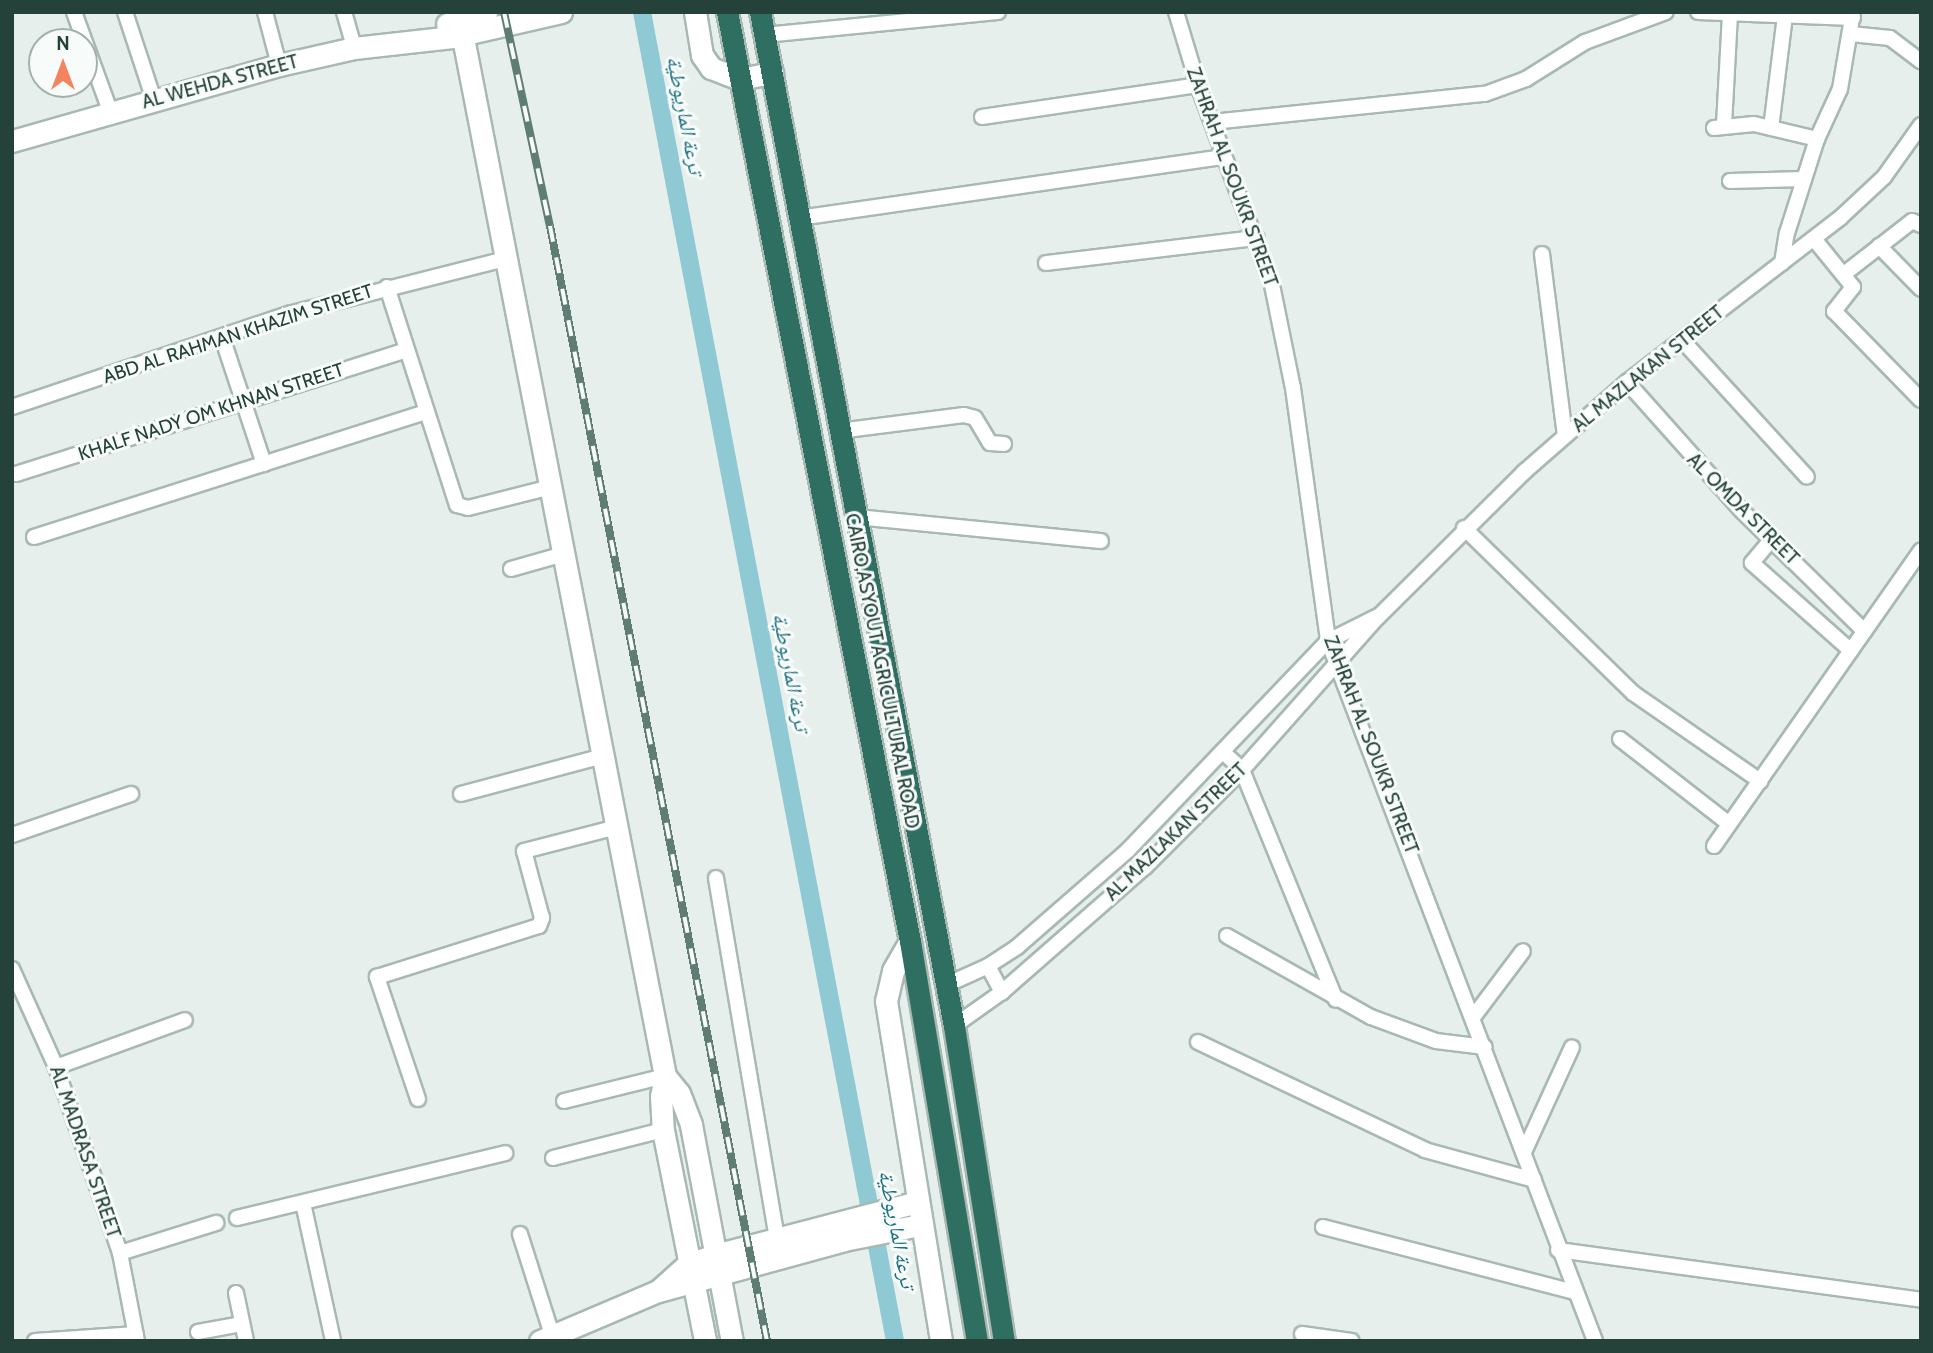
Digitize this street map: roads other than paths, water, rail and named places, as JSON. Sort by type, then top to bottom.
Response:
[{"type":"highway","name":"CAIRO,ASYOUT AGRICULTURAL ROAD","points":[[727,12],[910,941],[977,1341]]},
{"type":"highway","name":"CAIRO,ASYOUT AGRICULTURAL ROAD","points":[[760,12],[954,1026],[1004,1341]]},
{"type":"highway","points":[[910,941],[934,931]]},
{"type":"street","points":[[74,12],[110,111]]},
{"type":"street","points":[[125,12],[154,100]]},
{"type":"street","points":[[265,12],[279,65]]},
{"type":"street","points":[[344,12],[354,48]]},
{"type":"street","name":"AL WEHDA STREET","points":[[12,141],[279,65],[354,48],[432,37],[486,12]]},
{"type":"street","name":"AL WEHDA STREET","points":[[460,22],[529,20],[561,12]]},
{"type":"street","points":[[695,12],[702,55],[711,68],[740,79],[772,73]]},
{"type":"street","points":[[764,35],[920,16],[998,12]]},
{"type":"street","name":"ZAHRAH AL SOUKR STREET","points":[[1176,12],[1224,158],[1257,238],[1293,387],[1328,641],[1474,1016],[1558,1250],[1595,1341]]},
{"type":"street","points":[[1212,122],[1485,94],[1526,79],[1585,42],[1666,12]]},
{"type":"street","points":[[1698,12],[1853,15],[1840,89],[1817,139],[1782,263]]},
{"type":"street","points":[[1730,13],[1719,127],[1771,128],[1817,139]]},
{"type":"street","points":[[1771,128],[1785,15]]},
{"type":"street","points":[[460,22],[666,1076],[689,1117],[732,1341]]},
{"type":"street","points":[[1851,34],[1890,38],[1921,61]]},
{"type":"street","points":[[982,117],[1198,85]]},
{"type":"street","name":"AL MAZLAKAN STREET","points":[[954,1026],[1002,992],[1145,867],[1242,770],[1337,660],[1464,528],[1565,435],[1627,383],[1814,239],[1884,177],[1921,125]]},
{"type":"street","points":[[799,218],[1224,158]]},
{"type":"street","points":[[1730,181],[1804,179]]},
{"type":"street","points":[[1844,274],[1880,246],[1919,223]]},
{"type":"street","points":[[1046,263],[1257,238]]},
{"type":"street","points":[[1814,239],[1853,287],[1834,311],[1921,400]]},
{"type":"street","points":[[1880,246],[1921,289]]},
{"type":"street","points":[[1542,254],[1565,435]]},
{"type":"street","name":"ABD AL RAHMAN KHAZIM STREET","points":[[12,407],[222,337],[387,287],[506,259]]},
{"type":"street","points":[[387,287],[457,505],[468,508],[551,488]]},
{"type":"street","points":[[222,337],[264,464]]},
{"type":"street","points":[[1682,340],[1807,477]]},
{"type":"street","name":"KHALF NADY OM KHNAN STREET","points":[[16,474],[407,351]]},
{"type":"street","name":"AL OMDA STREET","points":[[1627,383],[1772,540],[1864,631]]},
{"type":"street","points":[[34,537],[425,412]]},
{"type":"street","points":[[839,431],[964,415],[975,418],[982,425],[982,438],[990,443],[1004,444]]},
{"type":"street","points":[[856,517],[1101,541]]},
{"type":"street","points":[[1464,528],[1633,693],[1760,781]]},
{"type":"street","points":[[1772,540],[1752,563],[1851,651]]},
{"type":"street","points":[[1713,846],[1921,550]]},
{"type":"street","points":[[511,569],[564,554]]},
{"type":"street","name":"AL MAZLAKAN STREET","points":[[946,985],[988,966],[1128,850],[1328,641],[1378,617]]},
{"type":"street","points":[[1620,740],[1729,824]]},
{"type":"street","points":[[1223,752],[1242,770],[1336,1000]]},
{"type":"street","points":[[461,794],[603,756]]},
{"type":"street","points":[[12,835],[131,794]]},
{"type":"street","points":[[418,1099],[377,977],[539,926],[542,918],[524,851],[617,827]]},
{"type":"street","points":[[1128,850],[1145,867]]},
{"type":"street","points":[[716,878],[776,1238]]},
{"type":"street","points":[[1227,936],[1336,1000],[1413,1035],[1485,1047]]},
{"type":"street","points":[[910,941],[892,971],[886,1001],[910,1216],[941,1341]]},
{"type":"street","points":[[1474,1016],[1523,951]]},
{"type":"street","points":[[988,966],[1002,992]]},
{"type":"street","name":"AL MADRASA STREET","points":[[12,969],[56,1067],[120,1253],[136,1337]]},
{"type":"street","points":[[56,1067],[185,1020]]},
{"type":"street","points":[[1198,1042],[1424,1150],[1534,1180]]},
{"type":"street","points":[[1524,1152],[1572,1048]]},
{"type":"street","points":[[564,1101],[666,1076]]},
{"type":"street","points":[[666,1076],[661,1097],[663,1130],[705,1341]]},
{"type":"street","points":[[553,1158],[663,1130]]},
{"type":"street","points":[[237,1218],[505,1153]]},
{"type":"street","points":[[303,1203],[333,1341]]},
{"type":"street","points":[[520,1234],[546,1338],[658,1291],[690,1274],[841,1232],[910,1216]]},
{"type":"street","points":[[120,1253],[216,1223]]},
{"type":"street","points":[[1323,1227],[1575,1292]]},
{"type":"street","points":[[717,1265],[776,1238],[841,1232]]},
{"type":"street","points":[[1558,1250],[1921,1300]]},
{"type":"street","points":[[236,1293],[246,1341]]},
{"type":"street","points":[[198,1332],[242,1324]]},
{"type":"street","points":[[1301,1334],[1352,1341]]},
{"type":"street","points":[[35,1341],[136,1337]]},
{"type":"waterway","name":"ترعة الماريوطية","points":[[642,12],[895,1341]]},
{"type":"railway","points":[[504,12],[550,226],[767,1341]]}]
